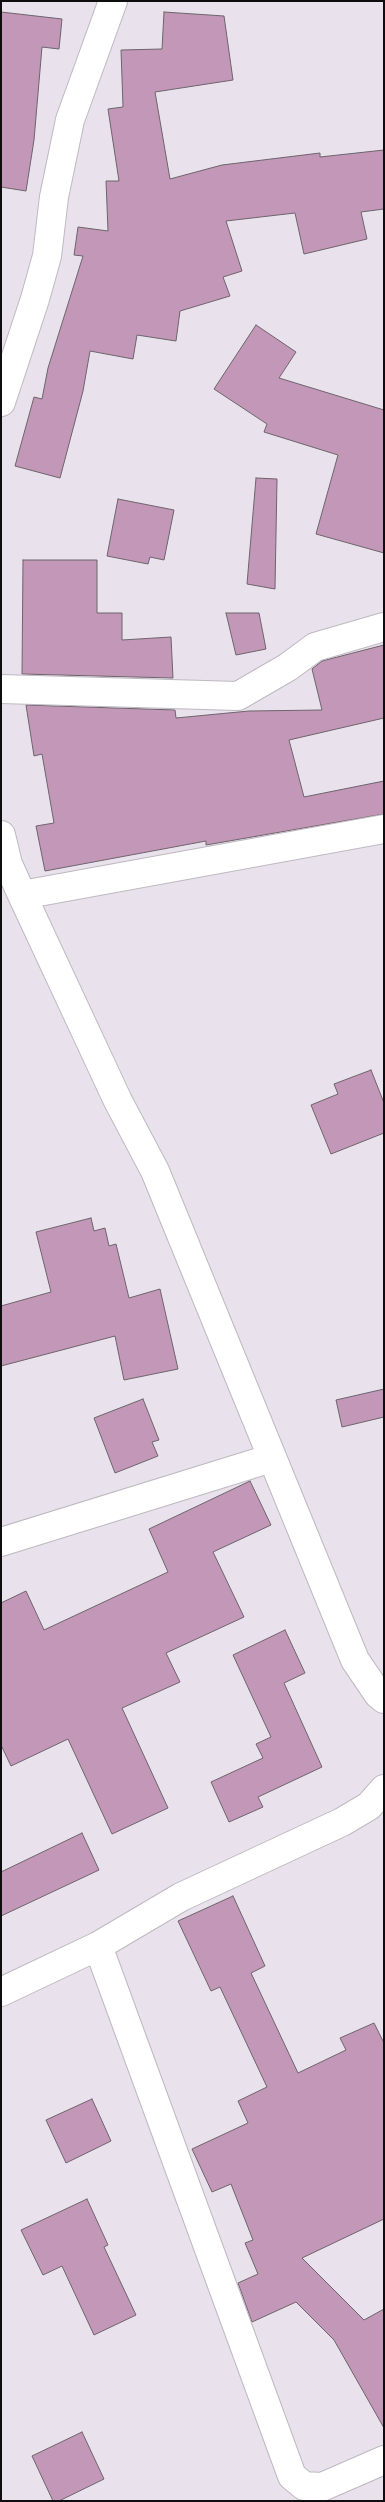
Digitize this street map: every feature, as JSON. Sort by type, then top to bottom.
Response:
[{"type":"street","points":[[1,402],[10,346],[47,256],[54,198],[70,120],[113,1]]},
{"type":"street","points":[[1,689],[238,696],[288,667],[315,647],[384,627]]},
{"type":"street","points":[[22,895],[384,829]]},
{"type":"street","points":[[1,835],[5,865],[22,895],[118,1101],[155,1171],[355,1660],[384,1699]]},
{"type":"street","points":[[1,1542],[272,1458]]},
{"type":"street","points":[[1,1992],[98,1946],[181,1897],[342,1822],[369,1806],[384,1789]]},
{"type":"street","points":[[98,1946],[292,2476],[295,2494],[322,2487],[384,2460]]},
{"type":"building","points":[[1,12],[62,19],[59,49],[42,47],[34,140],[26,191],[1,187]]},
{"type":"building","points":[[164,12],[224,16],[233,80],[155,92],[170,179],[222,165],[320,153],[320,157],[384,150],[384,209],[361,212],[367,239],[304,254],[295,213],[226,221],[242,271],[223,277],[230,296],[180,311],[176,341],[137,335],[133,359],[90,351],[83,391],[60,478],[15,466],[34,397],[42,399],[48,368],[83,256],[74,255],[78,227],[108,231],[106,181],[119,181],[108,109],[123,107],[121,50],[162,49]]},
{"type":"building","points":[[256,325],[296,352],[279,378],[384,410],[384,553],[316,534],[338,455],[264,432],[267,424],[214,389]]},
{"type":"building","points":[[256,478],[277,479],[275,589],[247,584]]},
{"type":"building","points":[[118,499],[174,510],[164,560],[150,557],[148,564],[107,556]]},
{"type":"building","points":[[23,560],[97,560],[97,613],[122,613],[122,640],[171,637],[173,678],[22,674]]},
{"type":"building","points":[[226,613],[259,613],[266,649],[236,655]]},
{"type":"building","points":[[384,645],[384,718],[289,740],[304,797],[384,781],[384,814],[206,845],[206,841],[45,871],[36,826],[54,823],[42,754],[34,756],[26,705],[175,710],[176,718],[249,711],[322,710],[312,669],[322,661]]},
{"type":"building","points":[[371,1070],[384,1103],[384,1133],[331,1154],[311,1105],[338,1094],[334,1084]]},
{"type":"building","points":[[91,1218],[94,1231],[105,1228],[109,1246],[116,1244],[129,1298],[160,1289],[178,1369],[124,1380],[115,1336],[1,1366],[1,1306],[51,1292],[36,1232]]},
{"type":"building","points":[[384,1389],[384,1417],[342,1427],[336,1400]]},
{"type":"building","points":[[143,1399],[159,1440],[152,1442],[158,1456],[115,1473],[94,1418]]},
{"type":"building","points":[[250,1481],[271,1525],[213,1552],[244,1617],[166,1653],[180,1682],[122,1708],[168,1808],[112,1834],[68,1739],[11,1766],[1,1745],[1,1603],[26,1591],[44,1630],[168,1572],[149,1529]]},
{"type":"building","points":[[285,1630],[305,1673],[284,1683],[322,1767],[258,1797],[263,1807],[229,1822],[211,1782],[263,1758],[256,1744],[271,1737],[233,1655]]},
{"type":"building","points":[[82,1833],[99,1870],[1,1916],[1,1872]]},
{"type":"building","points":[[233,1896],[265,1966],[251,1973],[298,2073],[346,2050],[340,2038],[374,2023],[384,2043],[384,2219],[302,2258],[364,2320],[384,2309],[384,2428],[334,2340],[296,2302],[252,2322],[238,2283],[258,2274],[245,2243],[253,2240],[231,2184],[212,2192],[192,2149],[248,2123],[238,2101],[267,2087],[220,1987],[211,1991],[178,1921]]},
{"type":"building","points":[[92,2099],[111,2141],[66,2163],[46,2120]]},
{"type":"building","points":[[87,2199],[108,2245],[104,2247],[136,2315],[94,2335],[62,2266],[43,2275],[21,2230]]},
{"type":"building","points":[[82,2432],[104,2479],[59,2501],[53,2501],[32,2456]]}]
